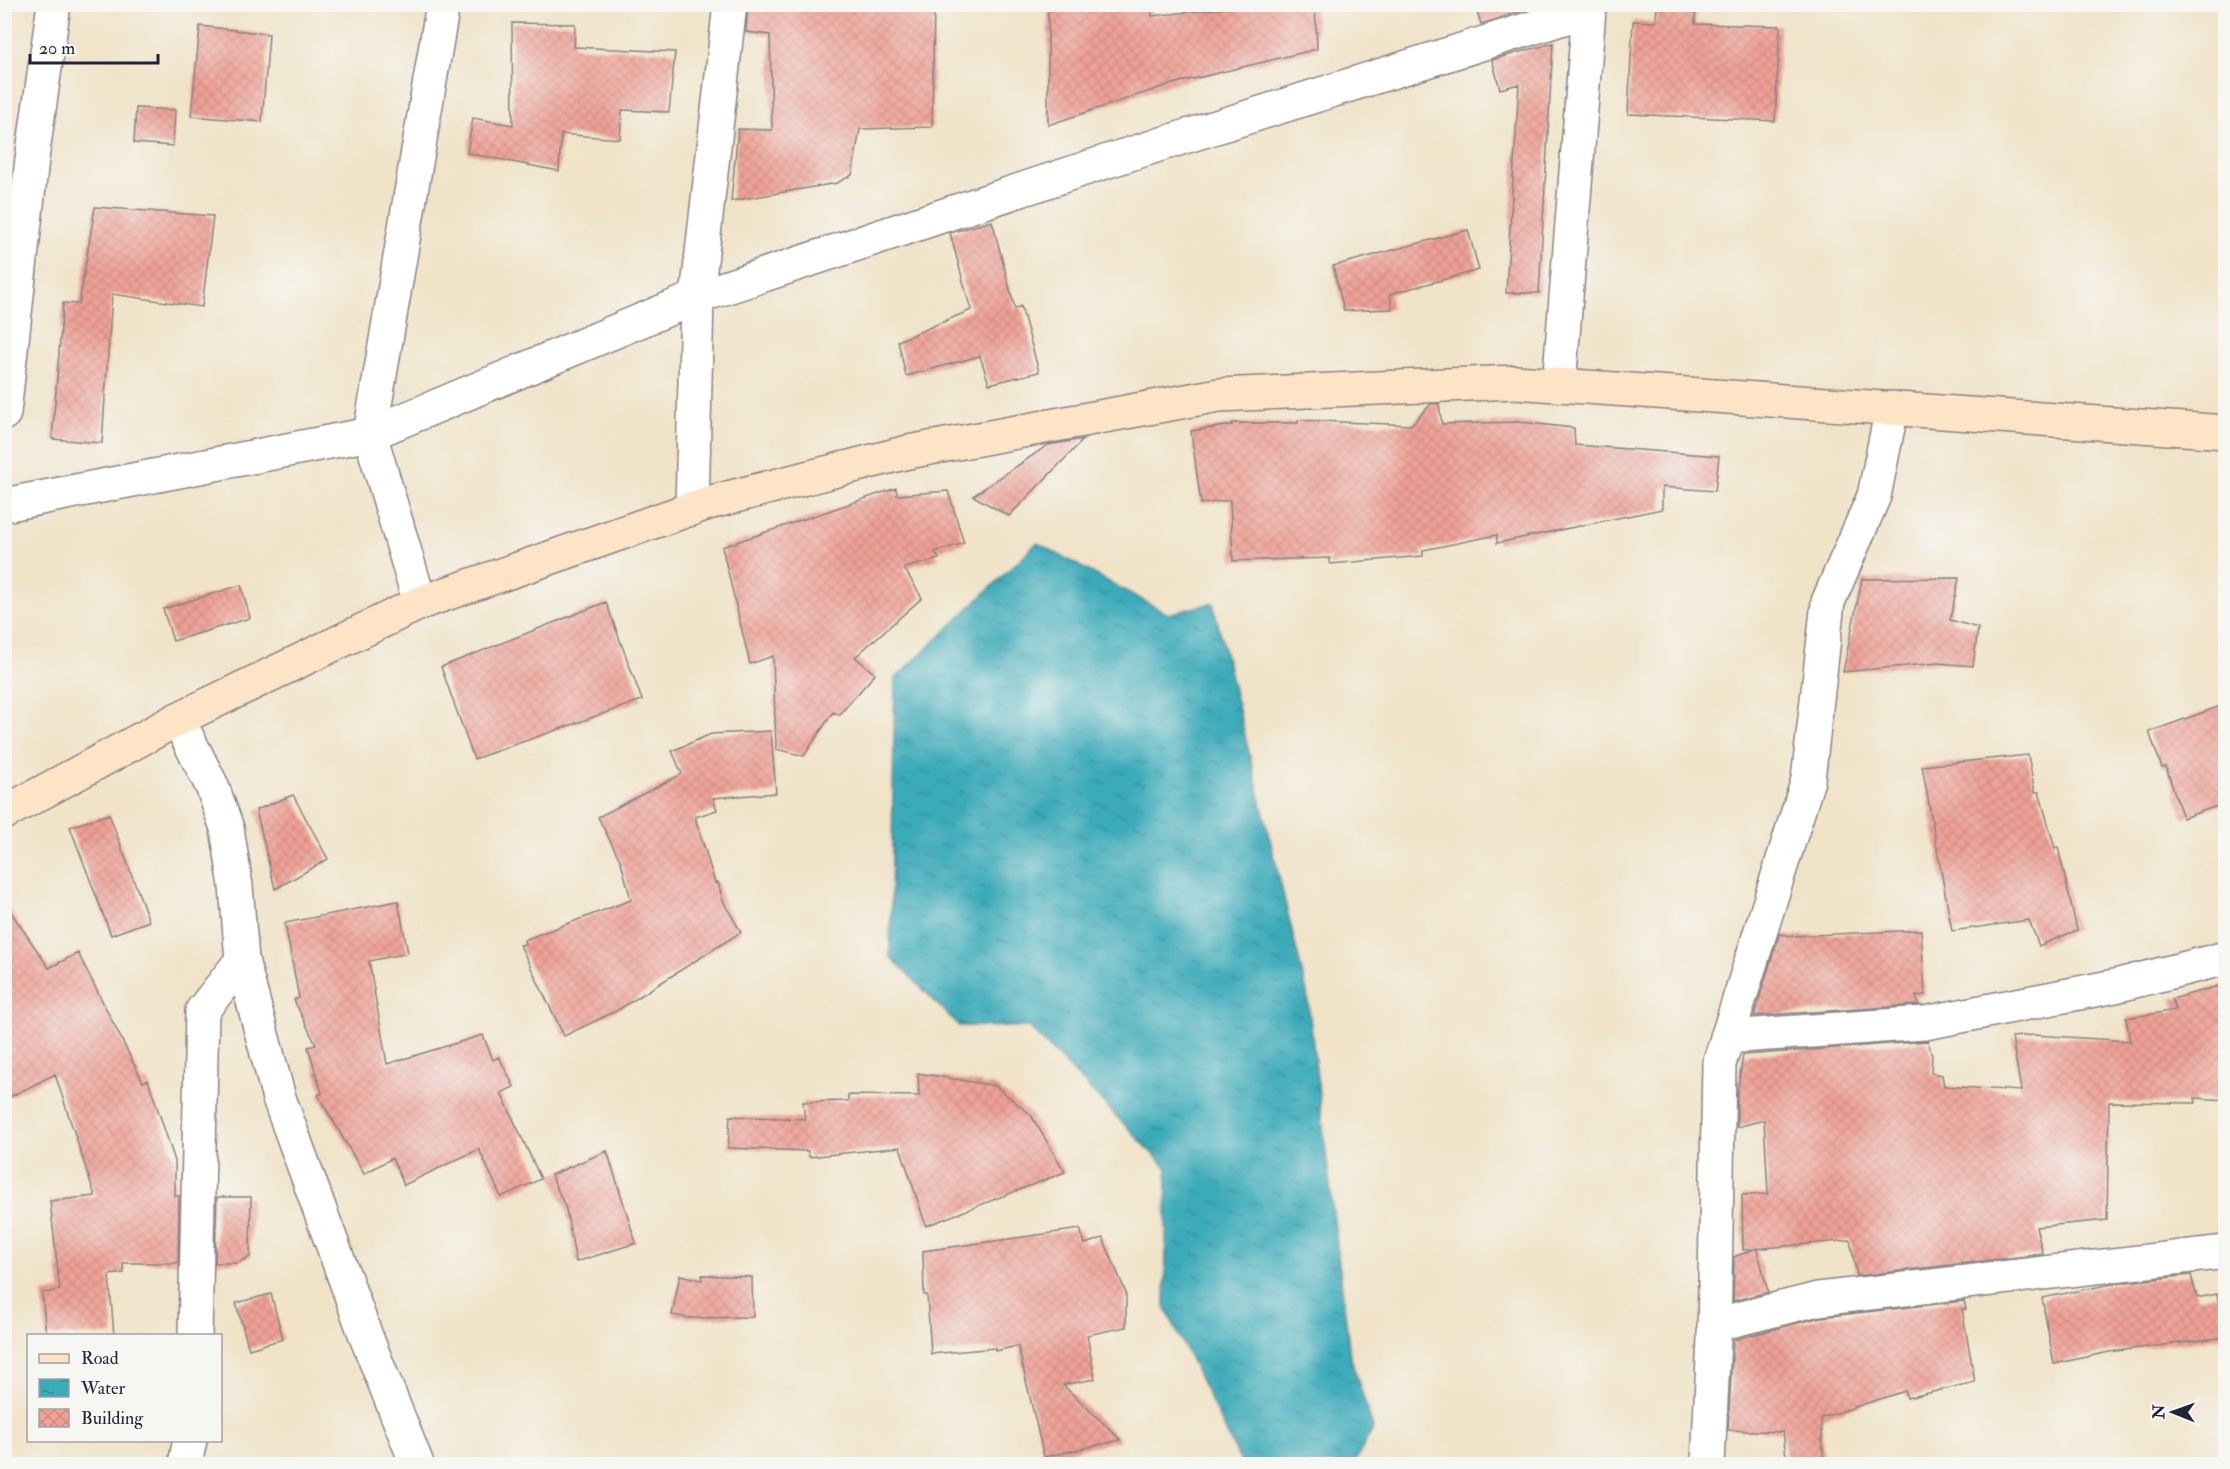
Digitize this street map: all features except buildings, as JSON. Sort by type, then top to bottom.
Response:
[{"type":"main road","points":[[4,813],[178,719],[420,603],[692,509],[908,452],[1219,395],[1515,382],[2226,432]]},
{"type":"street","points":[[4,413],[18,156],[54,4]]},
{"type":"street","points":[[420,603],[370,434],[443,4]]},
{"type":"street","points":[[692,509],[697,297],[730,4]]},
{"type":"street","points":[[4,505],[370,434],[697,297],[1103,163],[1589,10],[1559,385]]},
{"type":"street","points":[[1708,1464],[1714,1325],[1719,1064],[1808,780],[1828,602],[1874,496],[1892,408]]},
{"type":"street","points":[[178,719],[212,786],[227,828],[236,886],[242,960],[253,1010],[279,1098],[367,1339],[417,1464]]},
{"type":"street","points":[[1727,1037],[1925,1023],[2115,986],[2226,958]]},
{"type":"street","points":[[195,1334],[202,1011],[242,960]]},
{"type":"street","points":[[1714,1325],[1818,1299],[2226,1252]]},
{"type":"street","points":[[185,1464],[189,1442]]},
{"type":"water","points":[[1037,543],[1168,614],[1213,603],[1307,993],[1350,1355],[1373,1428],[1354,1464],[1242,1464],[1165,1307],[1167,1168],[1029,1027],[959,1026],[890,956],[895,679]]}]
